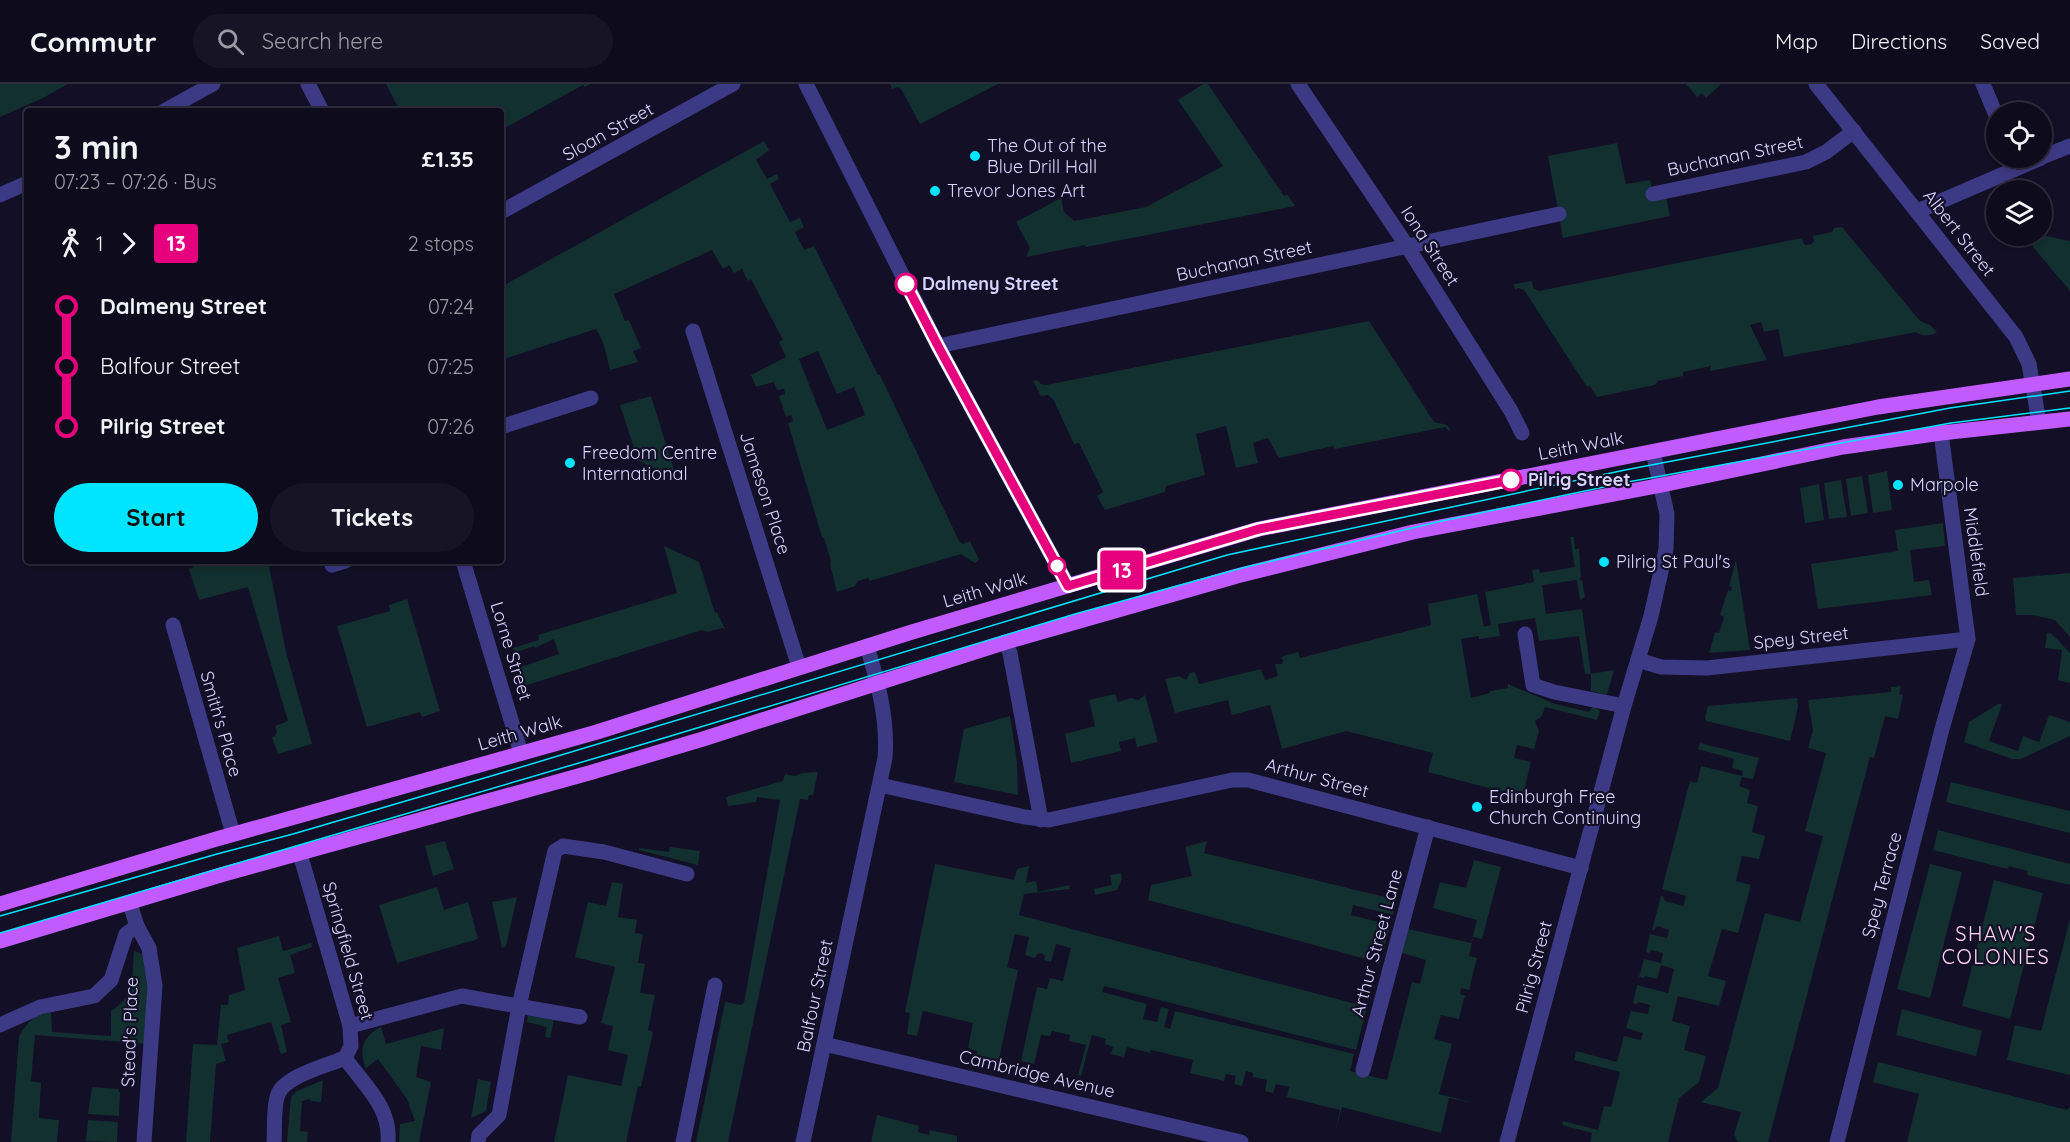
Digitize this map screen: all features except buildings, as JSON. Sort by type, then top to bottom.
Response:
[{"type":"main road","name":"Leith Walk","points":[[0,904],[233,834],[597,732],[867,646],[1259,529],[1878,407],[2070,380]]},
{"type":"main road","points":[[0,941],[130,904],[224,874],[589,773],[1006,642],[1237,576],[1413,532],[1662,485],[1843,447],[1941,433],[2070,419]]},
{"type":"street","points":[[169,108],[213,84]]},
{"type":"street","points":[[308,84],[320,108]]},
{"type":"street","name":"Sloan Street","points":[[504,210],[733,84]]},
{"type":"street","points":[[806,84],[938,346],[1068,586]]},
{"type":"street","name":"Iona Street","points":[[1298,84],[1407,246],[1511,411],[1522,433]]},
{"type":"street","name":"Albert Street","points":[[1816,84],[2016,337],[2029,364],[2039,422]]},
{"type":"street","points":[[1983,84],[1991,102]]},
{"type":"street","name":"Buchanan Street","points":[[1653,194],[1806,162],[1826,152],[1854,131]]},
{"type":"street","points":[[2052,153],[2070,146]]},
{"type":"street","points":[[1918,211],[2005,168]]},
{"type":"street","points":[[0,195],[24,184]]},
{"type":"street","name":"Buchanan Street","points":[[938,346],[1559,214]]},
{"type":"street","name":"Jameson Place","points":[[693,331],[800,667]]},
{"type":"street","points":[[504,426],[591,398]]},
{"type":"street","name":"Middlefield","points":[[1941,433],[1968,639]]},
{"type":"street","name":"Pilrig Street","points":[[1507,1142],[1666,549],[1667,514],[1653,452]]},
{"type":"street","name":"Lorne Street","points":[[464,564],[520,753]]},
{"type":"street","name":"Smith's Place","points":[[173,625],[233,834]]},
{"type":"street","points":[[1525,634],[1533,685],[1554,692],[1624,706]]},
{"type":"street","name":"Spey Street","points":[[1638,660],[1661,667],[1707,668],[1968,639]]},
{"type":"street","name":"Spey Terrace","points":[[1837,1142],[1942,729],[1968,639]]},
{"type":"street","points":[[1006,642],[1017,688],[1041,820]]},
{"type":"street","name":"Balfour Street","points":[[803,1142],[880,785],[886,740],[878,682],[867,646]]},
{"type":"street","name":"Arthur Street","points":[[880,785],[1041,820],[1056,820],[1232,780],[1248,780],[1581,868]]},
{"type":"street","name":"Arthur Street Lane","points":[[1363,1070],[1428,827]]},
{"type":"street","points":[[478,1142],[479,1135],[499,1115],[519,1006],[555,851],[563,846],[604,852],[687,874]]},
{"type":"street","name":"Springfield Street","points":[[300,854],[350,1026],[351,1046],[345,1058]]},
{"type":"street","name":"Stead's Place","points":[[130,904],[137,926],[149,948],[155,986],[144,1142]]},
{"type":"street","name":"Stead's Place","points":[[0,1025],[40,1007],[94,996],[111,980],[126,934],[137,926]]},
{"type":"street","points":[[683,1142],[715,985]]},
{"type":"street","points":[[350,1026],[462,996],[580,1017]]},
{"type":"street","name":"Cambridge Avenue","points":[[824,1044],[1241,1142]]},
{"type":"street","points":[[274,1142],[277,1098],[283,1087],[291,1080],[345,1058],[383,1111],[388,1125],[388,1142]]},
{"type":"green space","points":[[0,84],[68,84],[0,117]]},
{"type":"green space","points":[[386,84],[590,84],[585,87],[583,85],[504,128],[504,108],[398,108]]},
{"type":"green space","points":[[890,84],[998,84],[920,124],[901,89],[898,87],[892,89]]},
{"type":"green space","points":[[1203,84],[1208,84],[1284,196],[1287,194],[1295,206],[1026,257],[1030,248],[1016,222],[1061,198],[1064,212],[1074,221],[1146,207],[1223,166],[1178,100]]},
{"type":"green space","points":[[1686,84],[1721,84],[1706,98],[1702,93],[1697,97]]},
{"type":"green space","points":[[764,141],[769,150],[756,160],[767,179],[777,174],[779,179],[770,184],[790,222],[800,218],[804,227],[795,232],[804,250],[814,246],[880,375],[959,541],[963,544],[970,541],[979,560],[975,563],[961,554],[870,581],[868,578],[858,581],[855,586],[837,592],[831,561],[788,423],[793,421],[791,415],[786,417],[779,396],[785,394],[784,389],[777,390],[774,382],[756,387],[751,375],[786,357],[779,342],[783,340],[751,279],[748,281],[742,269],[734,273],[729,265],[723,269],[712,250],[614,294],[625,321],[629,320],[641,348],[633,351],[638,362],[610,370],[603,342],[596,329],[504,359],[504,285]],"holes":[[[818,351],[837,394],[854,387],[865,415],[827,430],[799,359]]]},
{"type":"green space","points":[[1617,143],[1626,184],[1650,180],[1654,199],[1666,197],[1670,216],[1563,238],[1548,156]]},
{"type":"green space","points":[[1842,227],[1920,321],[1930,325],[1937,332],[1921,335],[1916,332],[1784,357],[1778,329],[1764,332],[1761,322],[1750,325],[1767,360],[1710,371],[1711,366],[1683,372],[1683,376],[1658,381],[1655,385],[1597,397],[1590,386],[1587,387],[1524,290],[1518,288],[1515,290],[1514,284],[1532,281],[1533,288],[1539,291],[1802,238],[1806,245],[1812,244],[1813,236],[1832,232],[1834,228]]},
{"type":"green space","points":[[2052,237],[2070,241],[2070,291],[2032,246],[2052,246]]},
{"type":"green space","points":[[1369,321],[1434,422],[1447,425],[1451,430],[1445,427],[1335,449],[1333,446],[1279,458],[1268,438],[1253,443],[1258,463],[1236,468],[1226,426],[1196,434],[1205,475],[1166,486],[1165,492],[1105,510],[1097,496],[1103,492],[1079,443],[1074,444],[1053,399],[1048,395],[1041,396],[1033,381],[1037,380],[1046,385]]},
{"type":"green space","points":[[651,396],[677,480],[638,460],[620,405]]},
{"type":"green space","points":[[1887,471],[1892,510],[1873,513],[1868,475]]},
{"type":"green space","points":[[1862,476],[1868,513],[1851,516],[1846,479]]},
{"type":"green space","points":[[1841,480],[1847,517],[1829,519],[1824,483]]},
{"type":"green space","points":[[1819,484],[1824,520],[1805,523],[1800,488]]},
{"type":"green space","points":[[1943,523],[1945,546],[1910,550],[1914,582],[1929,580],[1932,595],[1818,609],[1811,564],[1898,551],[1895,530]]},
{"type":"green space","points":[[1570,537],[1574,537],[1575,549],[1579,549],[1581,577],[1579,579],[1582,580],[1585,597],[1580,600],[1577,580],[1542,585],[1546,614],[1582,609],[1591,674],[1585,674],[1579,636],[1539,641],[1535,618],[1498,624],[1500,636],[1461,639],[1471,698],[1490,693],[1490,691],[1508,688],[1508,684],[1555,704],[1589,712],[1593,706],[1600,711],[1597,720],[1545,707],[1542,716],[1535,721],[1539,731],[1534,749],[1517,745],[1514,758],[1531,762],[1521,802],[1514,800],[1515,795],[1428,772],[1433,753],[1346,731],[1282,749],[1270,705],[1232,715],[1228,700],[1175,713],[1165,679],[1179,676],[1186,680],[1190,673],[1195,672],[1199,684],[1261,669],[1265,680],[1278,676],[1275,664],[1282,664],[1281,657],[1298,652],[1300,658],[1431,625],[1428,604],[1477,594],[1484,627],[1491,625],[1485,592],[1534,582],[1532,570],[1539,569],[1540,573],[1575,567]]},
{"type":"green space","points":[[664,546],[699,562],[715,613],[717,612],[725,629],[708,632],[702,630],[524,686],[518,668],[559,654],[554,639],[535,648],[534,646],[519,651],[520,653],[515,655],[513,648],[539,640],[538,635],[677,593]]},
{"type":"green space","points":[[1736,560],[1750,650],[1709,653],[1715,632],[1719,633],[1724,617],[1720,615],[1728,590],[1731,591],[1732,587],[1729,586]]},
{"type":"green space","points":[[193,564],[269,564],[286,652],[312,744],[278,754],[272,737],[277,732],[275,726],[288,721],[248,587],[199,600],[189,569],[194,567]]},
{"type":"green space","points":[[2070,573],[2070,637],[2055,620],[2033,615],[2016,615],[2013,578]]},
{"type":"green space","points":[[407,599],[440,711],[422,717],[420,712],[367,727],[337,626],[390,611],[389,605]]},
{"type":"green space","points":[[2047,633],[2052,634],[2070,653],[2070,683],[2058,680],[2062,650],[2045,648]]},
{"type":"green space","points":[[1614,670],[1607,695],[1591,691],[1591,674]]},
{"type":"green space","points":[[1901,686],[1899,694],[1903,695],[1898,719],[1885,716],[1874,758],[1870,757],[1768,1142],[1738,1142],[1734,1135],[1741,1112],[1701,1102],[1718,1088],[1765,913],[1800,922],[1823,836],[1805,831],[1826,753],[1808,748],[1813,730],[1808,700],[1891,692],[1891,687]]},
{"type":"green space","points":[[1115,694],[1118,702],[1131,698],[1138,700],[1145,695],[1158,742],[1137,747],[1135,738],[1119,742],[1121,751],[1071,763],[1065,734],[1095,726],[1089,700]]},
{"type":"green space","points":[[1797,698],[1798,707],[1790,741],[1706,721],[1705,718],[1708,706]]},
{"type":"green space","points":[[1998,704],[2002,704],[1989,741],[2018,751],[2023,736],[2039,742],[2049,715],[2070,722],[2070,736],[2021,759],[2012,759],[1964,742],[1969,722]]},
{"type":"green space","points":[[1010,716],[1017,762],[1018,795],[954,782],[964,729]]},
{"type":"green space","points":[[1700,743],[1759,758],[1753,779],[1742,777],[1739,786],[1750,790],[1747,803],[1758,806],[1752,832],[1765,836],[1759,859],[1742,856],[1736,881],[1751,885],[1738,933],[1722,929],[1708,976],[1726,981],[1719,1006],[1678,996],[1672,1021],[1690,1026],[1684,1050],[1706,1056],[1699,1082],[1679,1098],[1668,1142],[1590,1142],[1592,1133],[1562,1125],[1563,1121],[1598,1130],[1604,1106],[1611,1107],[1620,1072],[1574,1060],[1576,1051],[1617,1062],[1624,1036],[1641,1040],[1643,1033],[1626,1028],[1631,1011],[1648,1014],[1650,1005],[1633,1003],[1637,985],[1668,993],[1674,969],[1661,965],[1657,979],[1639,977],[1644,959],[1661,963],[1663,953],[1651,950],[1649,953],[1646,952],[1650,934],[1667,938],[1669,930],[1657,926],[1652,930],[1661,896],[1665,901],[1683,906],[1686,896],[1662,889],[1690,781],[1697,783],[1701,766],[1742,776],[1743,771],[1732,768],[1734,759],[1698,749]]},
{"type":"green space","points":[[818,772],[813,795],[809,795],[808,800],[800,799],[728,1142],[696,1142],[725,1002],[741,1005],[744,1003],[780,800],[757,797],[756,802],[728,806],[726,797],[783,781],[785,774],[795,776]]},
{"type":"green space","points":[[1951,782],[2070,811],[2070,833],[1946,802]]},
{"type":"green space","points":[[1938,830],[2070,864],[2070,885],[2027,875],[2028,871],[2009,866],[2008,869],[1933,850]]},
{"type":"green space","points":[[445,841],[454,869],[433,876],[425,846]]},
{"type":"green space","points":[[1207,841],[1204,853],[1397,900],[1393,915],[1353,905],[1351,915],[1390,925],[1383,952],[1376,950],[1373,961],[1148,900],[1151,885],[1192,876],[1185,847]]},
{"type":"green space","points":[[670,847],[700,851],[698,865],[639,850],[639,848],[669,852]]},
{"type":"green space","points":[[1474,860],[1501,867],[1482,939],[1473,937],[1469,956],[1477,958],[1469,990],[1461,988],[1460,994],[1467,996],[1464,998],[1459,1019],[1441,1015],[1434,1039],[1452,1044],[1439,1094],[1478,1104],[1449,1098],[1441,1133],[1342,1107],[1335,1133],[1340,1110],[1287,1097],[1289,1087],[1276,1084],[1273,1093],[1265,1091],[1267,1080],[1253,1077],[1253,1073],[1246,1071],[1242,1086],[1234,1084],[1236,1076],[1226,1074],[1224,1081],[1190,1073],[1193,1060],[1151,1050],[1150,1053],[1127,1047],[1124,1057],[1111,1054],[1113,1047],[1105,1044],[1106,1039],[1092,1035],[1081,1076],[1078,1075],[1086,1045],[1069,1041],[1070,1035],[1052,1031],[1050,1036],[1041,1035],[1034,1064],[1021,1061],[1037,987],[1047,989],[1050,978],[1063,981],[1071,948],[1056,944],[1051,962],[1044,960],[1045,956],[1042,953],[1037,954],[1035,958],[1025,955],[1029,937],[1015,934],[1007,967],[1018,970],[998,1064],[975,1059],[977,1051],[968,1048],[973,1023],[923,1011],[917,1036],[907,1034],[910,1013],[905,1012],[935,864],[1014,880],[1017,869],[1029,866],[1026,883],[1036,881],[1038,892],[1069,885],[1070,889],[1024,894],[1019,915],[1367,1007],[1356,1050],[1104,986],[1102,992],[1147,1004],[1143,1019],[1157,1022],[1161,1007],[1169,1009],[1164,1027],[1170,1029],[1175,1011],[1354,1054],[1350,1071],[1387,1080],[1412,982],[1420,984],[1426,960],[1402,953],[1408,929],[1471,943],[1477,920],[1433,908],[1440,882],[1466,888]]},
{"type":"green space","points":[[1930,864],[1962,872],[1930,998],[1897,989]]},
{"type":"green space","points":[[1121,873],[1122,879],[1117,890],[1095,895],[1094,889],[1112,885],[1110,875]]},
{"type":"green space","points":[[1994,880],[2043,893],[2010,1019],[1962,1006]]},
{"type":"green space","points":[[612,882],[623,884],[618,917],[637,920],[635,933],[643,934],[638,963],[645,964],[640,993],[655,995],[648,1030],[653,1032],[641,1087],[638,1086],[626,1142],[554,1142],[568,1075],[621,1086],[628,1055],[608,1050],[613,1026],[601,1023],[615,967],[575,957],[588,902],[606,906]]},
{"type":"green space","points":[[437,887],[444,910],[468,902],[478,939],[397,963],[379,905]]},
{"type":"green space","points":[[517,897],[506,946],[502,948],[492,902]]},
{"type":"green space","points":[[2070,919],[2070,1075],[2007,1060],[2015,1025],[2041,1031]]},
{"type":"green space","points":[[279,936],[283,951],[311,943],[312,947],[290,955],[295,973],[278,978],[291,1022],[281,1025],[287,1052],[281,1054],[271,1022],[227,1035],[229,1042],[221,1044],[226,1061],[216,1064],[210,1142],[186,1142],[193,1044],[217,1045],[221,1005],[228,1005],[229,995],[245,990],[237,948]]},
{"type":"green space","points":[[134,951],[145,955],[152,1000],[148,1044],[35,1035],[31,1081],[41,1083],[39,1118],[59,1120],[57,1142],[11,1142],[19,1037],[22,1032],[36,1017],[51,1013],[52,1032],[111,1036],[111,1011],[124,999],[131,985]]},
{"type":"green space","points":[[1902,1009],[1982,1031],[1976,1056],[1896,1035]]},
{"type":"green space","points":[[528,1015],[554,1020],[550,1038],[545,1037],[547,1027],[527,1022]]},
{"type":"green space","points":[[381,1027],[386,1044],[444,1028],[441,1050],[421,1046],[416,1077],[431,1082],[419,1142],[399,1142],[400,1124],[415,1121],[407,1099],[378,1059],[366,1068],[362,1049],[366,1039]]},
{"type":"green space","points":[[1878,1062],[2067,1110],[2070,1107],[2070,1142],[1907,1142],[1919,1094],[1873,1082]]},
{"type":"green space","points":[[478,1079],[491,1082],[486,1111],[471,1118]]},
{"type":"green space","points":[[323,1080],[321,1102],[309,1099],[302,1101],[300,1131],[308,1132],[307,1142],[287,1142],[291,1097],[297,1091]]},
{"type":"green space","points":[[92,1087],[118,1089],[120,1093],[119,1116],[88,1114]]},
{"type":"green space","points":[[877,1115],[919,1126],[918,1132],[929,1135],[930,1130],[957,1136],[957,1142],[871,1142]]},
{"type":"green space","points":[[88,1120],[118,1122],[117,1142],[86,1141]]},
{"type":"tram line","points":[[0,916],[498,774],[1227,555],[1625,470],[1950,408],[2070,391]]},
{"type":"tram line","points":[[0,933],[664,738],[1075,614],[1246,567],[1442,521],[1628,482],[1951,423],[2070,408]]},
{"type":"bus line","name":"13","points":[[906,284],[1068,586],[1259,529],[1511,480]]},
{"type":"place","name":"The Out of the Blue Drill Hall","points":[[975,156]]},
{"type":"place","name":"Trevor Jones Art","points":[[935,191]]},
{"type":"place","name":"Dalmeny Street","points":[[906,284]]},
{"type":"place","name":"Freedom Centre International","points":[[570,463]]},
{"type":"place","name":"Pilrig Street","points":[[1511,480]]},
{"type":"place","name":"Marpole","points":[[1898,485]]},
{"type":"place","name":"Pilrig St Paul's","points":[[1604,562]]},
{"type":"place","name":"Edinburgh Free Church Continuing","points":[[1477,807]]},
{"type":"district","name":"SHAW'S COLONIES","points":[[1996,946]]}]
